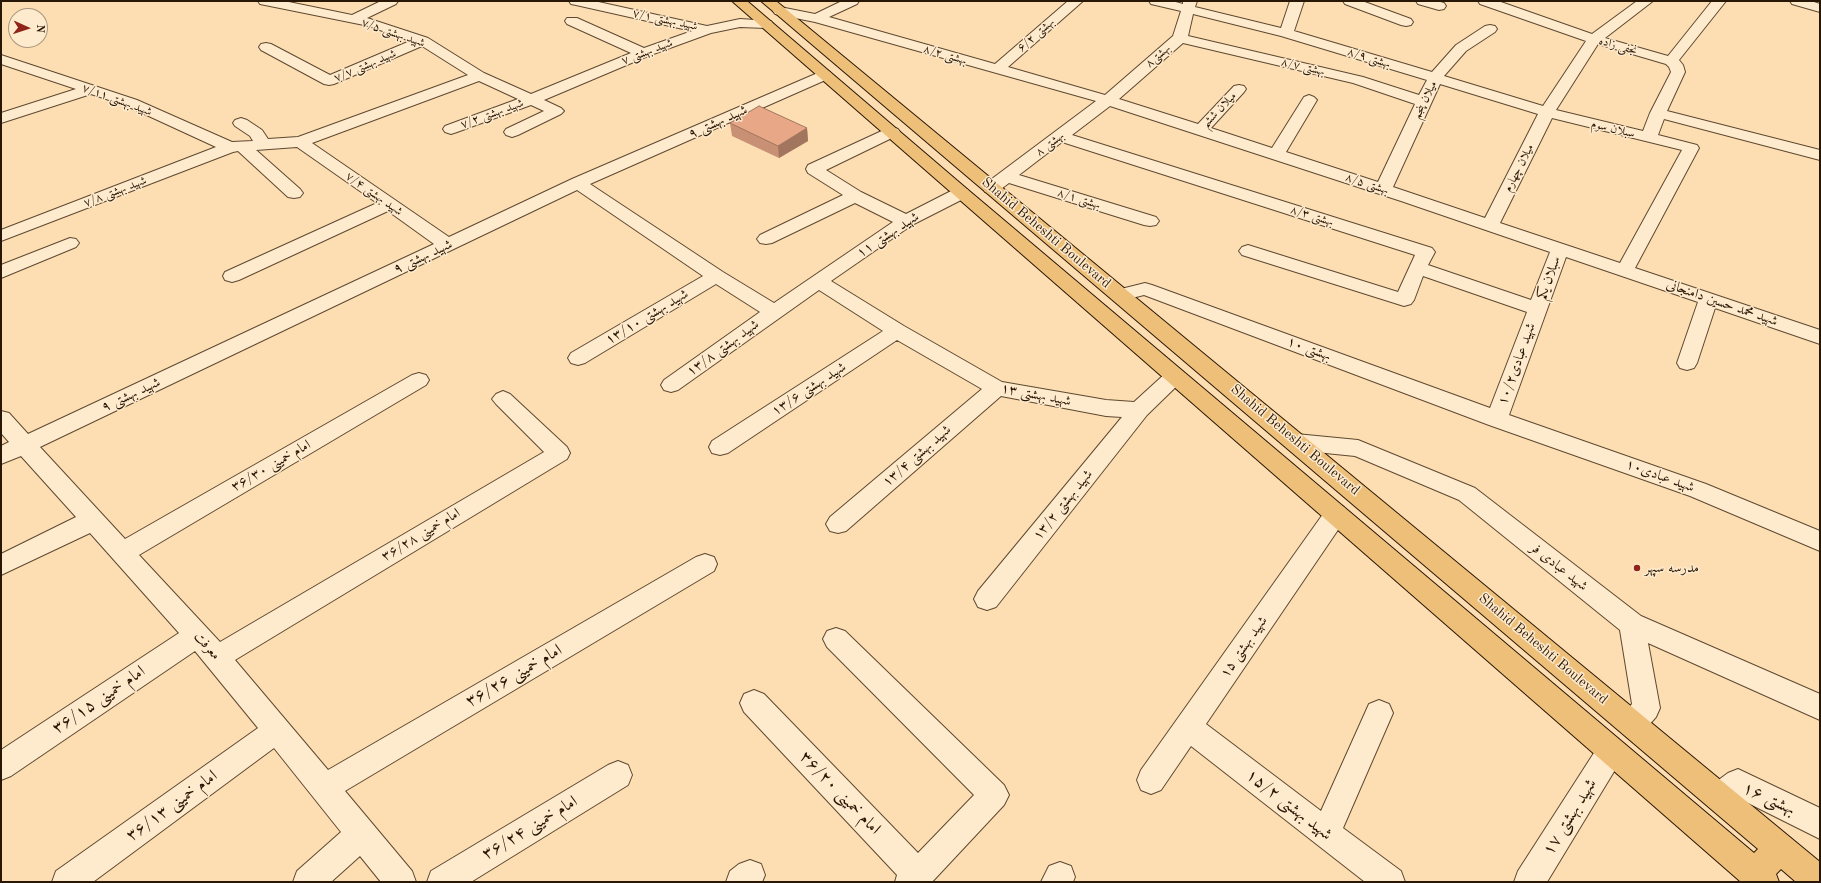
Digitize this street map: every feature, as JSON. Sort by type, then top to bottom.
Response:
[{"type":"main road","name":"Shahid Beheshti Boulevard","points":[[739,1],[771,12],[999,182],[1120,295],[1820,882]]},
{"type":"main road","name":"Shahid Beheshti Boulevard","points":[[771,12],[825,75],[1760,879]]},
{"type":"main road","points":[[1760,879],[1779,848]]},
{"type":"street","name":"شهید بهشتی ۷/۵","points":[[265,1],[372,23],[423,41],[479,76],[533,99],[556,111],[512,132]]},
{"type":"street","points":[[352,20],[391,1]]},
{"type":"street","name":"شهید بهشتی ۷/۱","points":[[576,1],[707,30]]},
{"type":"street","points":[[817,18],[852,1]]},
{"type":"street","name":"بهشتی ۶/۲","points":[[997,69],[1076,1]]},
{"type":"street","name":"بهشتی ۸/۹","points":[[1156,1],[1189,5],[1547,112]]},
{"type":"street","points":[[1286,33],[1297,1]]},
{"type":"street","points":[[1350,1],[1406,22]]},
{"type":"street","points":[[1423,1],[1439,6]]},
{"type":"street","name":"نجفی زاده","points":[[1485,1],[1594,39],[1670,61]]},
{"type":"street","points":[[1547,112],[1594,39],[1646,1]]},
{"type":"street","points":[[1649,138],[1658,113],[1678,72],[1676,65],[1670,61],[1719,1]]},
{"type":"street","points":[[1797,1],[1820,8]]},
{"type":"street","name":"بهشتی۸","points":[[1108,100],[1180,38],[1189,5]]},
{"type":"street","name":"شهید بهشتی ۷","points":[[533,99],[643,53],[707,30],[740,23],[771,12]]},
{"type":"street","name":"بهشتی ۸/۲","points":[[771,12],[817,18],[1108,100]]},
{"type":"street","points":[[572,21],[643,53]]},
{"type":"street","name":"میلان پنجم","points":[[1384,189],[1435,78],[1461,48],[1490,29]]},
{"type":"street","name":"بهشتی ۸/۷","points":[[1180,38],[1358,80],[1424,102]]},
{"type":"street","name":"شهید بهشتی ۷/۷","points":[[266,47],[329,81],[423,41]]},
{"type":"street","name":"شهید بهشتی ۷/۱۱","points":[[1,59],[89,90],[132,103],[236,146]]},
{"type":"street","points":[[1358,80],[1374,60]]},
{"type":"street","name":"شهید بهشتی ۹","points":[[1,456],[578,184],[825,75]]},
{"type":"street","points":[[236,146],[300,142],[374,116],[479,76]]},
{"type":"street","name":"میلان ششم","points":[[1200,131],[1239,89]]},
{"type":"street","points":[[1,118],[89,90]]},
{"type":"street","name":"شهید بهشتی ۷/۲","points":[[451,128],[533,99]]},
{"type":"street","name":"۸ بهشتی","points":[[999,182],[1108,100]]},
{"type":"street","name":"بهشتی ۸/۵","points":[[1108,100],[1200,131],[1384,189],[1625,270]]},
{"type":"street","points":[[1276,155],[1309,100]]},
{"type":"street","name":"سبلان سوم","points":[[1547,112],[1691,148],[1625,270]]},
{"type":"street","name":"میلان چهارم","points":[[1490,225],[1547,112]]},
{"type":"street","points":[[1658,113],[1820,155]]},
{"type":"street","points":[[241,123],[256,134],[263,144]]},
{"type":"street","points":[[892,132],[814,168],[855,196],[906,222]]},
{"type":"street","name":"بهشتی ۸/۳","points":[[1060,136],[1426,252],[1417,268]]},
{"type":"street","name":"شهید بهشتی ۷/۴","points":[[300,142],[448,245]]},
{"type":"street","points":[[236,146],[294,193]]},
{"type":"street","name":"شهید بهشتی ۷/۸","points":[[1,236],[236,146]]},
{"type":"street","name":"بهشتی ۸/۱","points":[[999,182],[1150,221]]},
{"type":"street","points":[[578,184],[716,276],[774,312]]},
{"type":"street","name":"شهید بهشتی ۱۱","points":[[774,312],[906,222],[961,193]]},
{"type":"street","points":[[766,239],[855,196]]},
{"type":"street","points":[[232,276],[390,204]]},
{"type":"street","points":[[1,272],[70,243]]},
{"type":"street","name":"سبلان یکم","points":[[1538,309],[1560,248]]},
{"type":"street","points":[[1248,251],[1404,300],[1417,268],[1538,309]]},
{"type":"street","name":"شهید محمد حسین دامنجانی","points":[[1625,270],[1820,337]]},
{"type":"street","name":"شهید بهشتی ۱۳/۱۰","points":[[578,358],[716,276]]},
{"type":"street","name":"شهید بهشتی ۱۳","points":[[819,282],[897,331],[996,388],[1106,408],[1139,410]]},
{"type":"street","name":"بهشتی ۱۰","points":[[1120,295],[1145,289],[1497,419]]},
{"type":"street","points":[[1687,363],[1709,298]]},
{"type":"street","name":"شهید عبادی۱۰/۲","points":[[1497,419],[1538,309]]},
{"type":"street","name":"شهید بهشتی ۱۳/۸","points":[[671,385],[774,312]]},
{"type":"street","name":"شهید بهشتی ۱۳/۶","points":[[720,447],[897,331]]},
{"type":"street","points":[[1139,410],[1176,376]]},
{"type":"street","name":"امام خمینی ۳۶/۳۰","points":[[122,553],[419,380]]},
{"type":"street","name":"شهید بهشتی ۱۳/۴","points":[[838,524],[996,388]]},
{"type":"street","name":"امام خمینی ۳۶/۲۸","points":[[217,657],[559,453],[503,399]]},
{"type":"street","name":"شهید بهشتی ۱۳/۲","points":[[987,599],[1139,410]]},
{"type":"street","name":"معرفت","points":[[1,419],[217,657],[401,882]]},
{"type":"street","name":"شهید عبادی۱۰","points":[[1497,419],[1698,490],[1820,541]]},
{"type":"street","name":"شهید عبادی فر","points":[[1296,442],[1358,448],[1467,494],[1632,624],[1820,707]]},
{"type":"street","name":"شهید بهشتی ۱۵","points":[[1151,780],[1336,514]]},
{"type":"street","points":[[1,565],[93,520]]},
{"type":"street","name":"امام خمینی ۳۶/۲۶","points":[[324,788],[705,564]]},
{"type":"street","points":[[1632,624],[1646,708],[1632,724]]},
{"type":"street","name":"امام خمینی ۳۶/۱۵","points":[[1,766],[197,635]]},
{"type":"street","points":[[836,639],[994,795],[914,878]]},
{"type":"street","name":"امام خمینی ۳۶/۲۰","points":[[754,703],[914,878]]},
{"type":"street","points":[[1326,833],[1379,713]]},
{"type":"street","name":"شهید بهشتی ۱۵/۲","points":[[1188,727],[1390,882]]},
{"type":"street","name":"امام خمینی ۳۶/۱۳","points":[[67,882],[277,730]]},
{"type":"street","name":"شهید بهشتی ۱۷","points":[[1528,882],[1611,751]]},
{"type":"street","name":"امام خمینی ۳۶/۲۴","points":[[442,882],[618,775]]},
{"type":"street","name":"بهشتی ۱۶","points":[[1719,797],[1738,783],[1820,824]]},
{"type":"street","points":[[308,882],[362,834]]},
{"type":"building","points":[[759,106],[807,128],[778,146],[730,123]]},
{"type":"place","name":"مدرسه سپهر","points":[[1637,568]]}]
